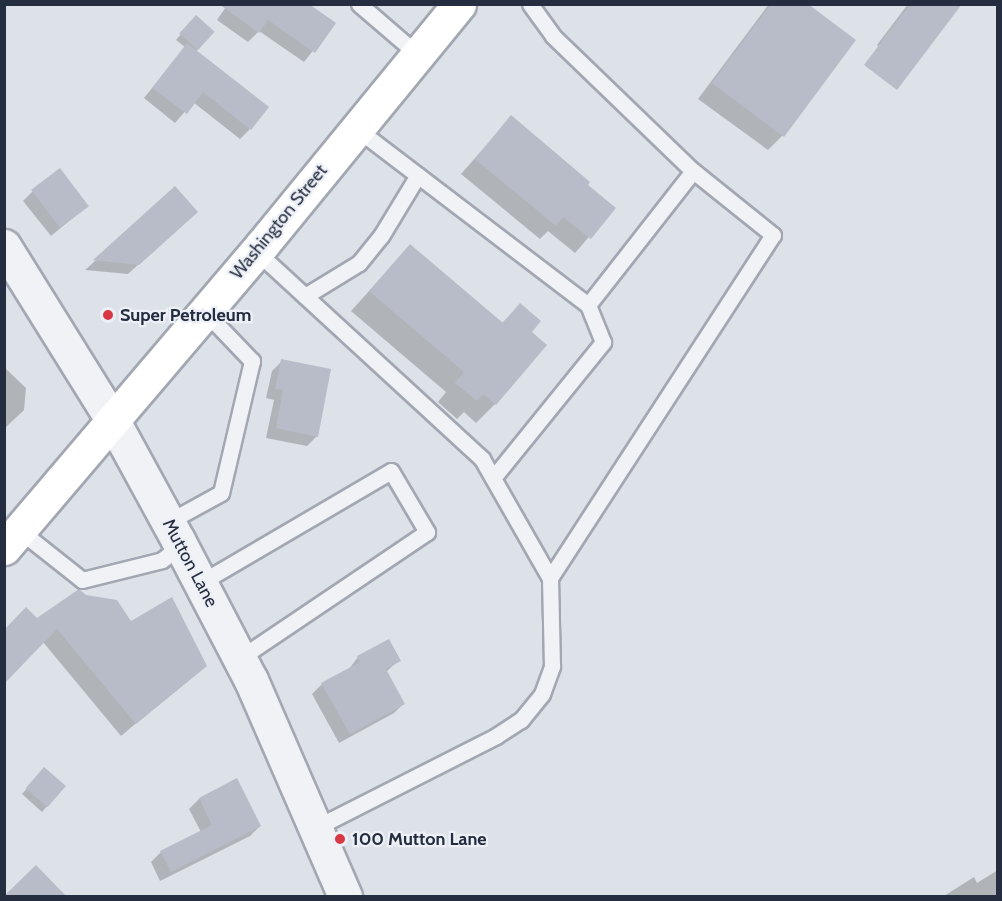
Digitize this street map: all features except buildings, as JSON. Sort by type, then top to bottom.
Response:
[{"type":"main road","name":"Washington Street","points":[[12,539],[256,251],[416,53],[459,4]]},
{"type":"street","name":"Mutton Lane","points":[[4,246],[113,421],[240,658],[345,897]]},
{"type":"lane","points":[[359,4],[416,53]]},
{"type":"lane","points":[[530,4],[554,36],[693,171],[773,235],[550,578]]},
{"type":"lane","points":[[356,128],[588,305],[603,342],[493,477]]},
{"type":"lane","points":[[588,305],[693,171]]},
{"type":"lane","points":[[305,296],[359,263],[381,236],[418,175]]},
{"type":"lane","points":[[256,251],[482,459],[550,578],[552,666],[542,694],[521,720],[496,736],[315,828]]},
{"type":"lane","points":[[12,539],[82,580],[162,560],[174,533],[221,493],[252,361],[205,312]]},
{"type":"lane","points":[[200,583],[391,471],[427,532],[240,658]]},
{"type":"place","name":"Super Petroleum","points":[[108,315]]},
{"type":"place","name":"100 Mutton Lane","points":[[340,839]]}]
